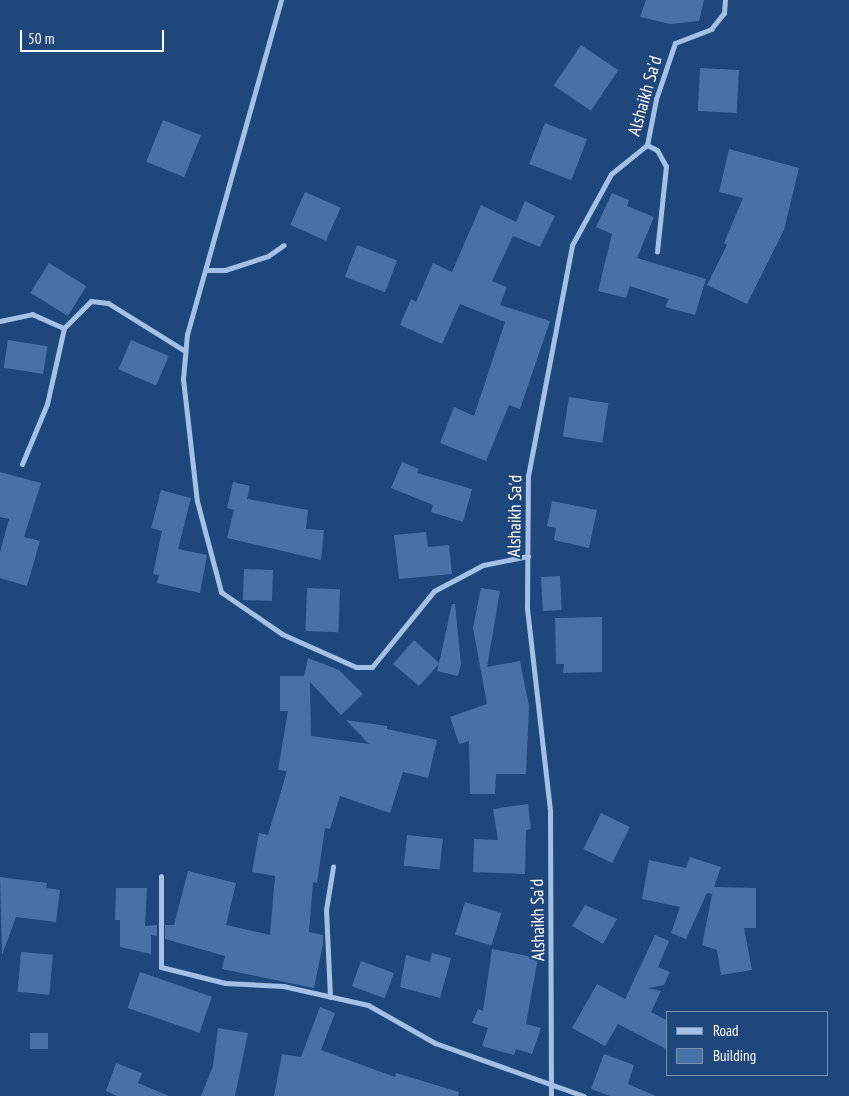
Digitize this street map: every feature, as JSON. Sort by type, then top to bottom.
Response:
[{"type":"street","points":[[281,0],[228,180],[208,270],[187,334],[185,351],[183,379],[196,501],[222,592],[282,634],[356,668],[372,667],[434,591],[483,565],[528,556]]},
{"type":"street","name":"Alshaikh Sa'd","points":[[551,1096],[550,810],[528,609],[528,476],[572,245],[611,174],[647,146],[656,99],[675,43],[711,29],[724,13],[724,0]]},
{"type":"street","points":[[647,146],[657,150],[666,166],[658,252]]},
{"type":"street","points":[[208,270],[225,270],[268,256],[284,245]]},
{"type":"street","points":[[22,464],[47,404],[64,328],[91,301],[108,303],[185,351]]},
{"type":"street","points":[[0,322],[32,314],[64,328]]},
{"type":"street","points":[[330,997],[326,910],[333,867]]},
{"type":"street","points":[[161,876],[161,967],[224,983],[283,986],[368,1005],[435,1043],[584,1096]]},
{"type":"building","points":[[646,0],[704,0],[699,21],[670,24],[640,17]]},
{"type":"building","points":[[581,45],[618,70],[591,111],[554,86]]},
{"type":"building","points":[[700,68],[739,70],[737,113],[698,111]]},
{"type":"building","points":[[163,120],[201,135],[184,177],[146,162]]},
{"type":"building","points":[[545,123],[587,139],[571,180],[529,164]]},
{"type":"building","points":[[729,149],[799,168],[784,230],[747,304],[707,285],[727,245],[724,243],[743,198],[719,192]]},
{"type":"building","points":[[305,192],[341,208],[326,241],[290,225]]},
{"type":"building","points":[[612,193],[629,200],[627,206],[654,217],[637,258],[706,279],[695,315],[665,307],[669,299],[630,286],[626,298],[598,291],[612,234],[596,227]]},
{"type":"building","points":[[525,201],[555,216],[540,247],[513,236],[492,281],[507,287],[500,305],[550,321],[520,409],[509,405],[486,461],[440,443],[454,407],[474,416],[505,322],[460,304],[442,344],[400,325],[411,299],[416,302],[433,263],[452,272],[481,205],[516,222]]},
{"type":"building","points":[[357,245],[397,260],[385,292],[345,277]]},
{"type":"building","points":[[49,263],[86,286],[68,316],[30,293]]},
{"type":"building","points":[[8,340],[48,346],[43,374],[4,368]]},
{"type":"building","points":[[131,340],[169,356],[156,385],[118,369]]},
{"type":"building","points":[[569,397],[609,403],[602,443],[563,437]]},
{"type":"building","points":[[402,462],[419,469],[417,473],[472,489],[463,522],[431,512],[433,505],[391,488]]},
{"type":"building","points":[[0,472],[41,483],[24,537],[40,541],[27,586],[0,578],[0,552],[9,519],[0,517]]},
{"type":"building","points":[[233,482],[250,486],[247,499],[308,510],[306,529],[324,530],[321,560],[227,538],[234,510],[227,508]]},
{"type":"building","points":[[161,490],[191,498],[178,549],[207,555],[200,593],[157,583],[159,575],[153,574],[162,531],[151,528]]},
{"type":"building","points":[[552,501],[597,510],[589,548],[554,540],[556,528],[547,526]]},
{"type":"building","points":[[426,532],[428,547],[449,545],[452,574],[399,579],[394,535]]},
{"type":"building","points":[[244,569],[273,570],[272,601],[243,600]]},
{"type":"building","points":[[560,576],[562,610],[543,611],[541,577]]},
{"type":"building","points":[[307,588],[340,589],[338,632],[305,631]]},
{"type":"building","points":[[481,588],[500,591],[487,667],[520,661],[529,706],[526,774],[496,774],[495,794],[470,794],[469,741],[459,744],[450,717],[487,704],[473,628]]},
{"type":"building","points":[[452,604],[455,604],[461,664],[458,676],[437,671],[439,664],[419,686],[393,664],[414,640],[439,663]]},
{"type":"building","points":[[602,617],[602,672],[563,673],[564,664],[556,664],[555,618]]},
{"type":"building","points":[[308,658],[339,670],[363,694],[341,715],[310,682],[311,736],[369,744],[346,720],[387,726],[387,729],[437,740],[428,778],[403,772],[390,813],[340,796],[330,829],[325,828],[317,883],[313,882],[309,932],[323,935],[323,944],[314,988],[222,969],[225,956],[165,939],[165,925],[174,925],[188,871],[236,883],[226,925],[270,935],[275,876],[252,872],[259,833],[268,835],[287,771],[278,770],[288,711],[280,711],[280,676],[304,676]]},
{"type":"building","points":[[528,804],[531,829],[526,830],[525,874],[473,872],[474,839],[498,840],[493,809]]},
{"type":"building","points":[[601,813],[630,827],[612,863],[583,849]]},
{"type":"building","points":[[407,835],[443,839],[440,870],[404,866]]},
{"type":"building","points":[[690,857],[721,867],[714,887],[756,888],[756,928],[744,928],[752,970],[721,975],[717,950],[702,945],[713,890],[712,894],[707,893],[686,939],[671,933],[680,907],[642,899],[649,860],[686,868]]},
{"type":"building","points":[[0,877],[47,883],[46,888],[60,890],[56,922],[16,917],[2,955]]},
{"type":"building","points":[[116,888],[147,888],[145,926],[157,925],[157,936],[151,935],[151,954],[120,947],[120,920],[115,920]]},
{"type":"building","points":[[465,902],[501,913],[491,946],[455,935]]},
{"type":"building","points":[[585,905],[617,919],[603,944],[572,926]]},
{"type":"building","points":[[655,935],[669,941],[658,967],[670,972],[664,985],[648,988],[661,991],[651,1012],[666,1020],[666,1049],[618,1024],[605,1046],[572,1028],[597,984],[625,999]]},
{"type":"building","points":[[492,949],[538,958],[526,1024],[541,1028],[532,1054],[516,1049],[514,1055],[482,1046],[488,1028],[472,1023],[478,1009],[483,1011]]},
{"type":"building","points":[[21,952],[53,955],[49,995],[18,992]]},
{"type":"building","points":[[432,953],[451,958],[440,998],[400,987],[406,955],[430,962]]},
{"type":"building","points":[[361,961],[394,973],[385,998],[352,986]]},
{"type":"building","points":[[140,972],[212,997],[199,1033],[128,1008]]},
{"type":"building","points":[[320,1007],[335,1013],[321,1050],[395,1077],[396,1073],[459,1092],[458,1096],[274,1096],[282,1054],[301,1057]]},
{"type":"building","points":[[218,1028],[248,1033],[235,1096],[201,1096],[213,1066]]},
{"type":"building","points":[[30,1033],[48,1033],[48,1049],[30,1049]]},
{"type":"building","points":[[604,1054],[634,1065],[628,1084],[656,1096],[610,1096],[591,1089]]},
{"type":"building","points":[[116,1063],[142,1073],[138,1083],[169,1096],[117,1096],[106,1091]]}]
